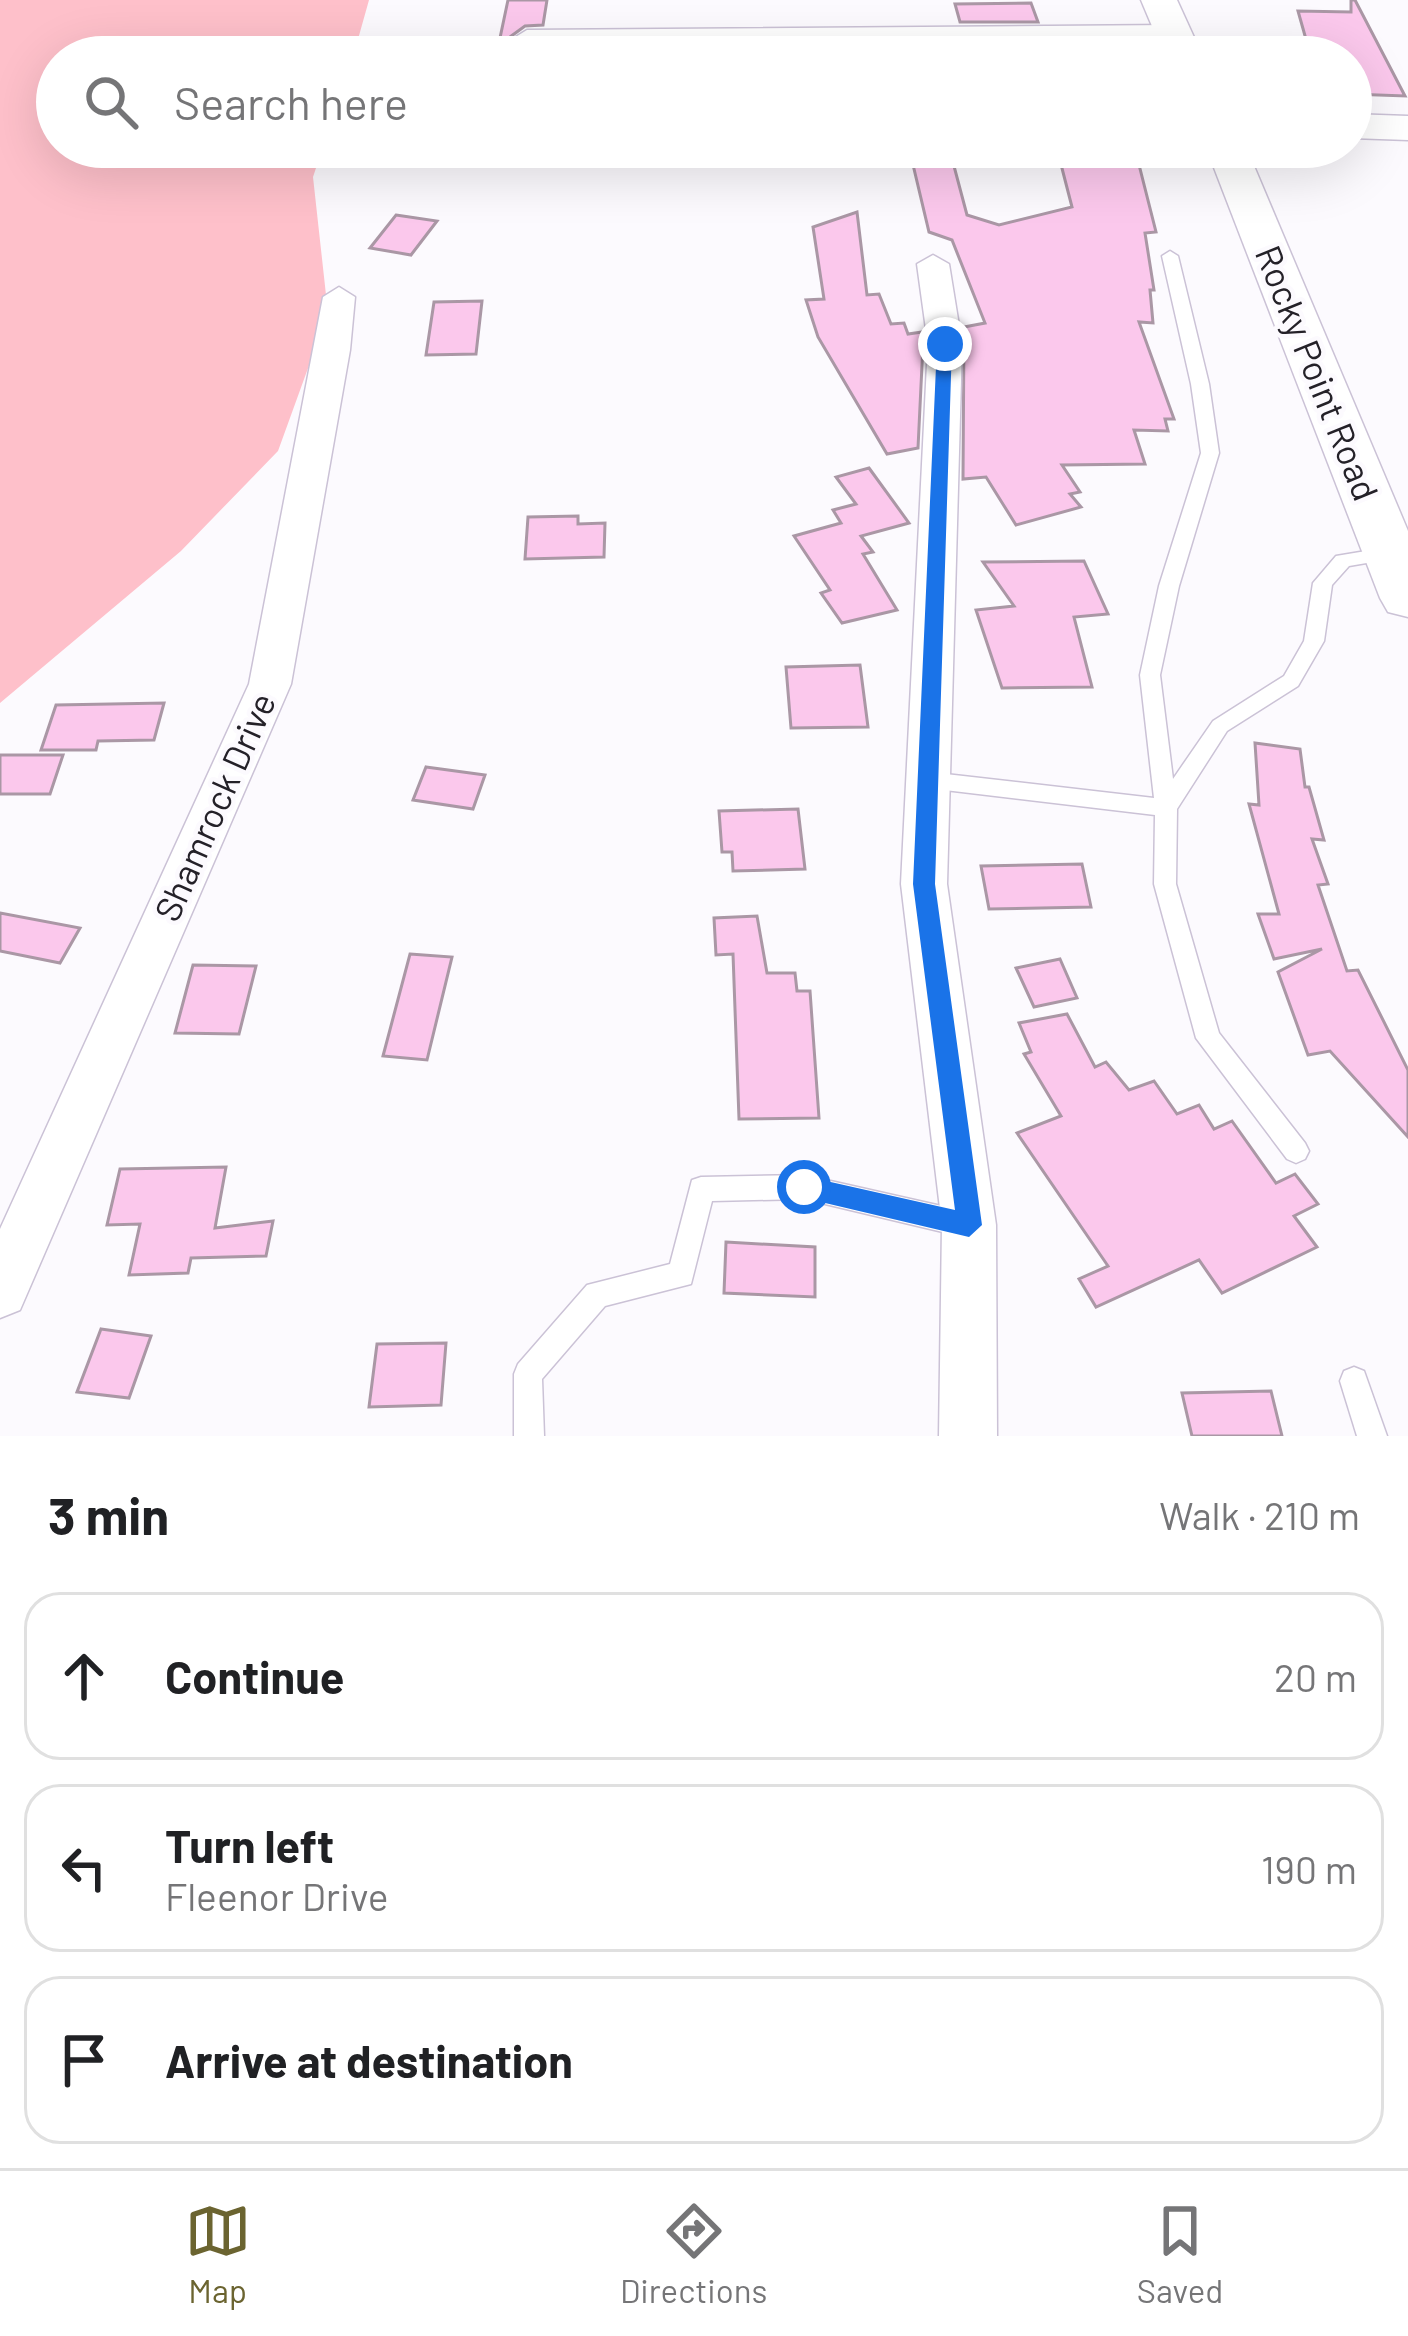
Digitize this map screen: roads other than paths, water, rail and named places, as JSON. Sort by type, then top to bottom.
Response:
[{"type":"street","points":[[688,36],[1172,30]]},
{"type":"street","points":[[1372,127],[1408,128]]},
{"type":"street","name":"Rocky Point Road","points":[[1234,168],[1408,598]]},
{"type":"street","points":[[933,264],[945,344],[924,884],[969,1225],[968,1436]]},
{"type":"street","name":"Shamrock Drive","points":[[0,1291],[270,684],[339,296]]},
{"type":"lane","points":[[1170,256],[1200,385],[1210,453],[1169,586],[1150,675],[1166,808],[1165,884],[1208,1038],[1296,1151]]},
{"type":"lane","points":[[1166,808],[1220,726],[1291,681],[1314,641],[1323,583],[1343,561],[1390,553]]},
{"type":"lane","points":[[928,780],[1166,808]]},
{"type":"lane","points":[[529,1436],[528,1374],[597,1295],[681,1275],[700,1189],[804,1187],[969,1225]]},
{"type":"lane","points":[[1354,1381],[1372,1436]]}]
